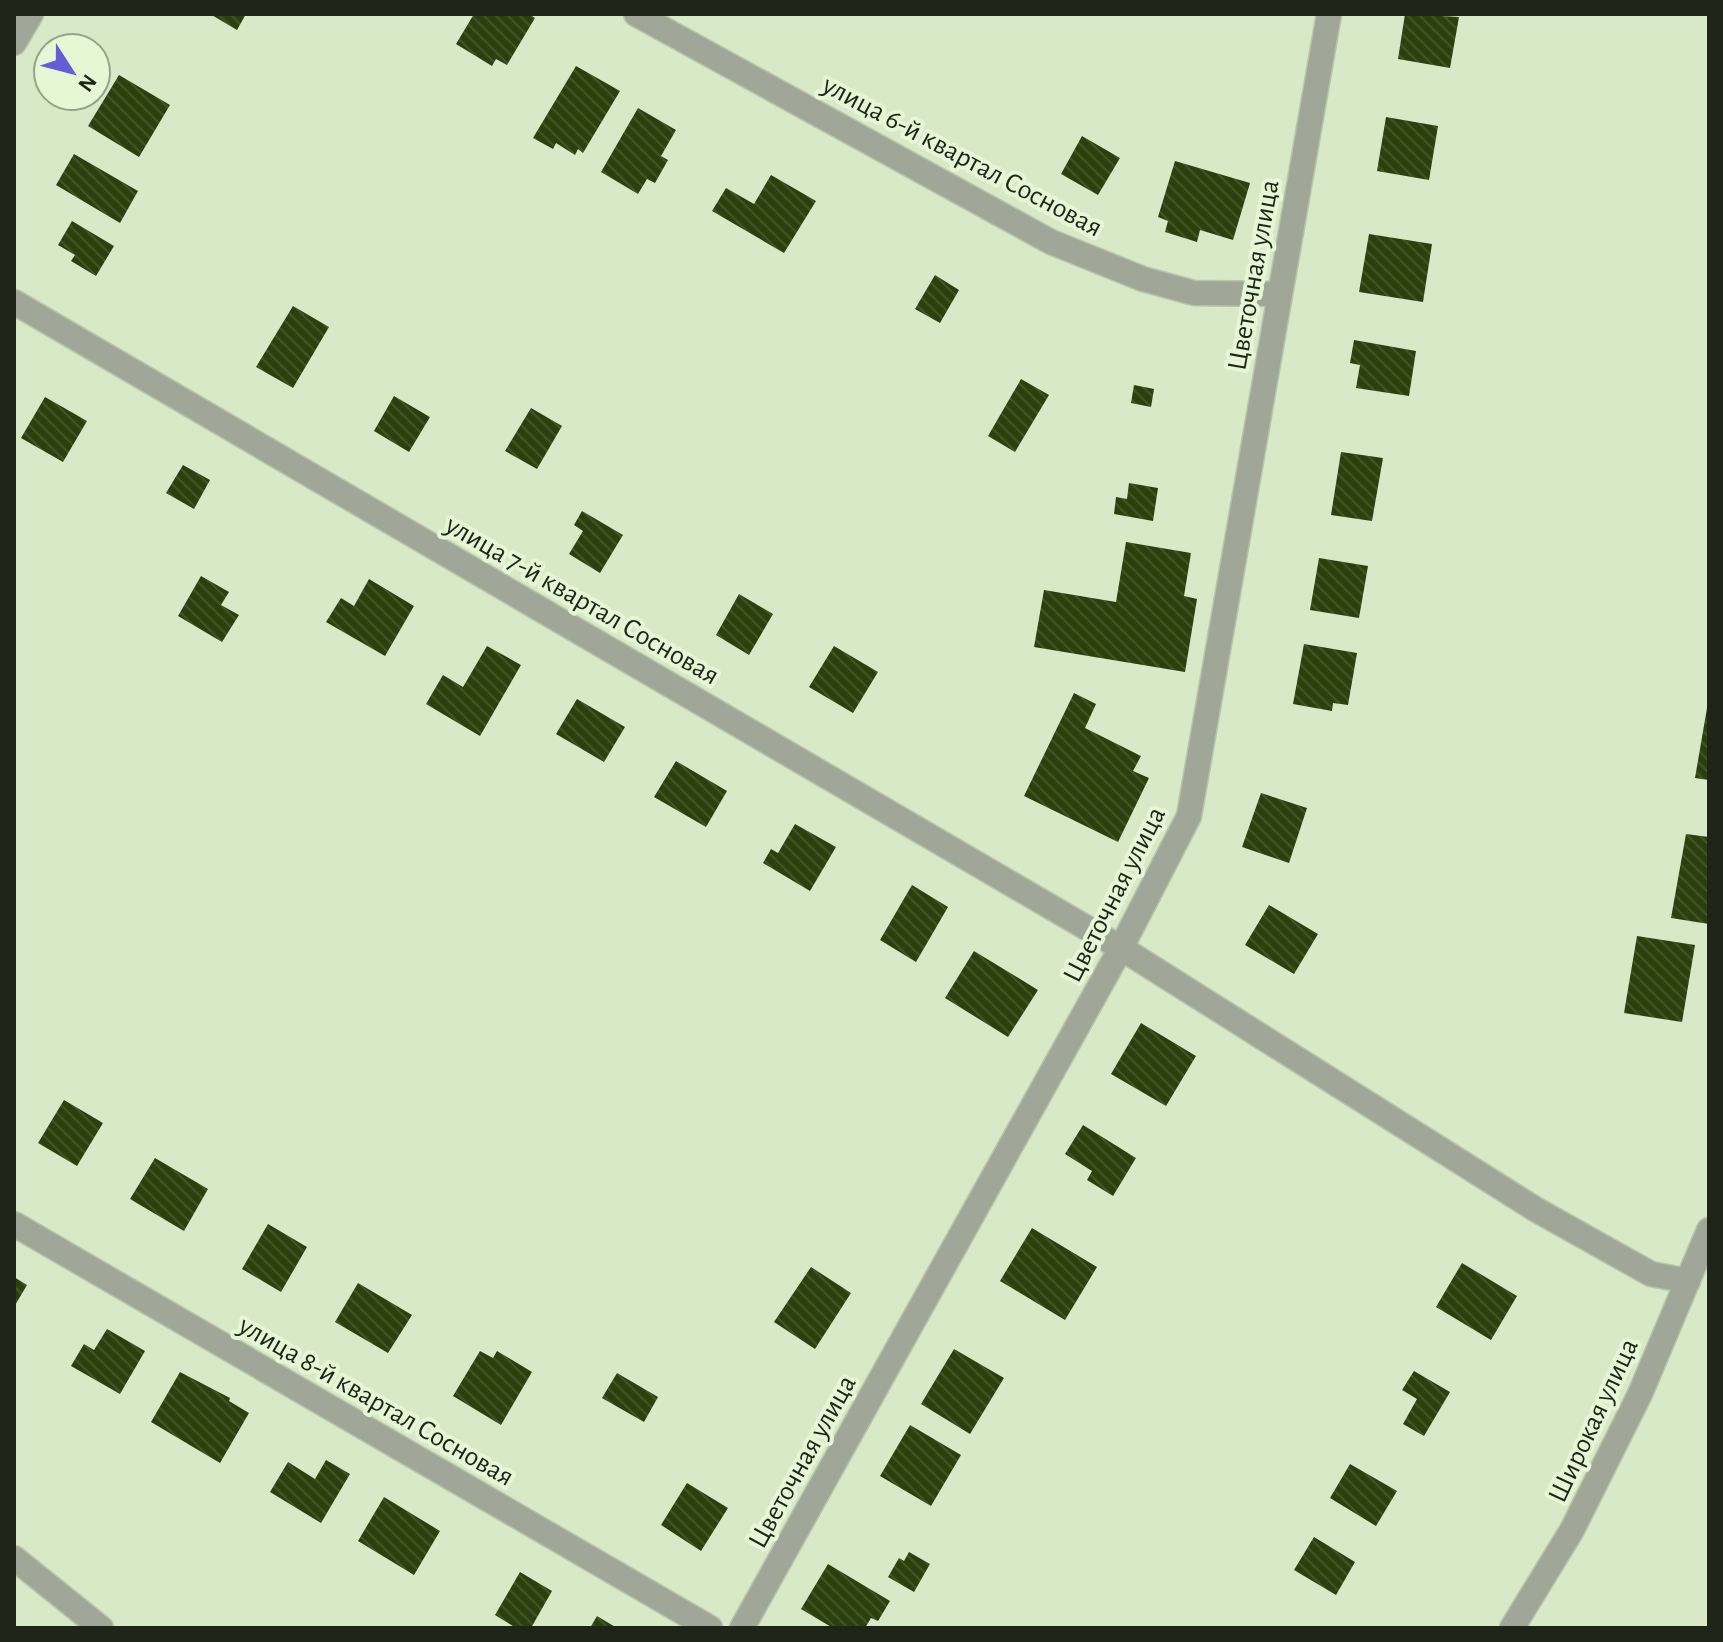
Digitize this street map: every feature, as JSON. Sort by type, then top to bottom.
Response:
[{"type":"street","points":[[14,43],[31,14]]},
{"type":"street","name":"улица 6-й квартал Сосновая","points":[[636,14],[1051,242],[1143,279],[1194,293],[1278,294]]},
{"type":"street","name":"Цветочная улица","points":[[742,1628],[1121,948],[1189,816],[1329,14]]},
{"type":"street","name":"улица 7-й квартал Сосновая","points":[[14,302],[1121,948],[1535,1209],[1651,1274],[1688,1281]]},
{"type":"street","name":"улица 8-й квартал Сосновая","points":[[14,1224],[710,1628]]},
{"type":"street","name":"Широкая улица","points":[[1512,1628],[1572,1530],[1640,1394],[1709,1230]]},
{"type":"street","points":[[14,1558],[101,1628]]},
{"type":"building","points":[[210,14],[246,14],[237,30]]},
{"type":"building","points":[[474,14],[529,14],[535,18],[507,65],[496,59],[492,66],[456,44]]},
{"type":"building","points":[[1405,14],[1459,17],[1450,68],[1398,59]]},
{"type":"building","points":[[576,66],[620,91],[583,153],[578,149],[575,155],[556,143],[553,149],[533,138]]},
{"type":"building","points":[[119,75],[170,105],[139,157],[88,126],[97,112],[112,112],[112,87]]},
{"type":"building","points":[[638,108],[676,130],[661,156],[668,160],[655,183],[647,179],[638,194],[601,172]]},
{"type":"building","points":[[1386,117],[1438,126],[1429,180],[1377,171]]},
{"type":"building","points":[[1082,136],[1120,158],[1098,195],[1061,174]]},
{"type":"building","points":[[74,154],[138,191],[120,223],[56,185]]},
{"type":"building","points":[[1175,161],[1250,183],[1233,240],[1200,230],[1197,242],[1165,232],[1168,221],[1158,217]]},
{"type":"building","points":[[771,175],[816,201],[784,253],[712,211],[726,188],[754,204]]},
{"type":"building","points":[[72,221],[114,246],[96,276],[71,261],[75,255],[58,245]]},
{"type":"building","points":[[1369,234],[1432,244],[1423,302],[1359,292]]},
{"type":"building","points":[[935,275],[959,290],[940,323],[915,309]]},
{"type":"building","points":[[293,306],[329,327],[293,388],[256,367]]},
{"type":"building","points":[[1354,340],[1416,351],[1409,396],[1356,388],[1360,365],[1350,363]]},
{"type":"building","points":[[1021,379],[1049,395],[1015,452],[988,436]]},
{"type":"building","points":[[1134,385],[1154,389],[1151,407],[1131,403]]},
{"type":"building","points":[[394,396],[430,417],[409,452],[374,431]]},
{"type":"building","points":[[45,397],[87,421],[63,462],[21,438]]},
{"type":"building","points":[[531,408],[562,426],[537,469],[505,451]]},
{"type":"building","points":[[1341,452],[1383,458],[1372,521],[1331,515]]},
{"type":"building","points":[[183,465],[210,480],[194,509],[166,493]]},
{"type":"building","points":[[1129,483],[1158,488],[1153,521],[1114,514],[1116,497],[1127,499]]},
{"type":"building","points":[[582,511],[623,535],[600,573],[569,554],[583,531],[574,525]]},
{"type":"building","points":[[1126,542],[1191,553],[1184,596],[1197,599],[1185,672],[1034,647],[1044,590],[1116,602]]},
{"type":"building","points":[[1319,558],[1368,566],[1359,618],[1310,610]]},
{"type":"building","points":[[201,576],[229,592],[221,605],[239,615],[222,642],[178,616]]},
{"type":"building","points":[[369,579],[414,606],[385,656],[326,622],[341,598],[354,606]]},
{"type":"building","points":[[739,594],[773,614],[749,655],[716,635]]},
{"type":"building","points":[[1304,644],[1357,653],[1348,705],[1333,703],[1332,711],[1293,704]]},
{"type":"building","points":[[487,646],[521,665],[480,736],[426,704],[443,675],[463,687]]},
{"type":"building","points":[[834,646],[878,672],[853,713],[809,687]]},
{"type":"building","points":[[1074,693],[1096,704],[1085,728],[1141,756],[1133,771],[1149,778],[1118,842],[1024,796]]},
{"type":"building","points":[[577,699],[625,727],[604,762],[556,734]]},
{"type":"building","points":[[1709,708],[1709,780],[1695,778]]},
{"type":"building","points":[[676,761],[727,791],[706,827],[654,797]]},
{"type":"building","points":[[1261,793],[1307,808],[1289,863],[1242,847]]},
{"type":"building","points":[[795,824],[836,847],[810,891],[763,863],[771,849],[778,853]]},
{"type":"building","points":[[1686,834],[1709,837],[1709,924],[1671,918]]},
{"type":"building","points":[[912,885],[948,907],[916,962],[880,940]]},
{"type":"building","points":[[1269,905],[1318,934],[1294,974],[1245,945]]},
{"type":"building","points":[[1637,936],[1695,945],[1682,1022],[1624,1013]]},
{"type":"building","points":[[974,951],[1038,990],[1008,1037],[945,998]]},
{"type":"building","points":[[1141,1023],[1196,1056],[1166,1106],[1111,1074]]},
{"type":"building","points":[[64,1100],[103,1123],[77,1166],[38,1143]]},
{"type":"building","points":[[1083,1125],[1136,1158],[1113,1196],[1087,1180],[1092,1171],[1065,1154]]},
{"type":"building","points":[[155,1158],[208,1189],[184,1231],[130,1199]]},
{"type":"building","points":[[268,1224],[307,1247],[281,1292],[242,1269]]},
{"type":"building","points":[[1032,1228],[1097,1267],[1065,1320],[1000,1281]]},
{"type":"building","points":[[1462,1263],[1517,1296],[1491,1340],[1436,1307]]},
{"type":"building","points":[[811,1267],[851,1293],[815,1349],[774,1322]]},
{"type":"building","points":[[14,1277],[27,1285],[14,1307]]},
{"type":"building","points":[[358,1283],[412,1315],[388,1353],[335,1322]]},
{"type":"building","points":[[107,1329],[145,1351],[120,1394],[71,1366],[84,1344],[94,1350]]},
{"type":"building","points":[[954,1349],[1004,1378],[970,1434],[921,1404]]},
{"type":"building","points":[[480,1351],[493,1358],[497,1351],[532,1372],[501,1425],[453,1396]]},
{"type":"building","points":[[1414,1371],[1450,1392],[1424,1436],[1403,1424],[1417,1399],[1402,1390]]},
{"type":"building","points":[[180,1372],[230,1398],[229,1401],[249,1413],[220,1463],[151,1422]]},
{"type":"building","points":[[617,1373],[658,1397],[644,1422],[602,1398]]},
{"type":"building","points":[[910,1425],[961,1455],[931,1506],[880,1476]]},
{"type":"building","points":[[326,1460],[350,1474],[321,1523],[270,1492],[288,1462],[315,1479]]},
{"type":"building","points":[[1350,1464],[1397,1491],[1376,1526],[1330,1498]]},
{"type":"building","points":[[687,1483],[728,1508],[701,1551],[661,1525]]},
{"type":"building","points":[[384,1497],[440,1531],[414,1575],[358,1541]]},
{"type":"building","points":[[1314,1537],[1355,1562],[1336,1595],[1294,1570]]},
{"type":"building","points":[[909,1552],[930,1564],[914,1592],[888,1577],[899,1558],[904,1561]]},
{"type":"building","points":[[828,1564],[890,1601],[878,1621],[871,1618],[865,1628],[833,1628],[801,1609]]},
{"type":"building","points":[[520,1572],[552,1591],[531,1628],[516,1628],[495,1615]]},
{"type":"building","points":[[597,1616],[617,1628],[590,1628]]}]
